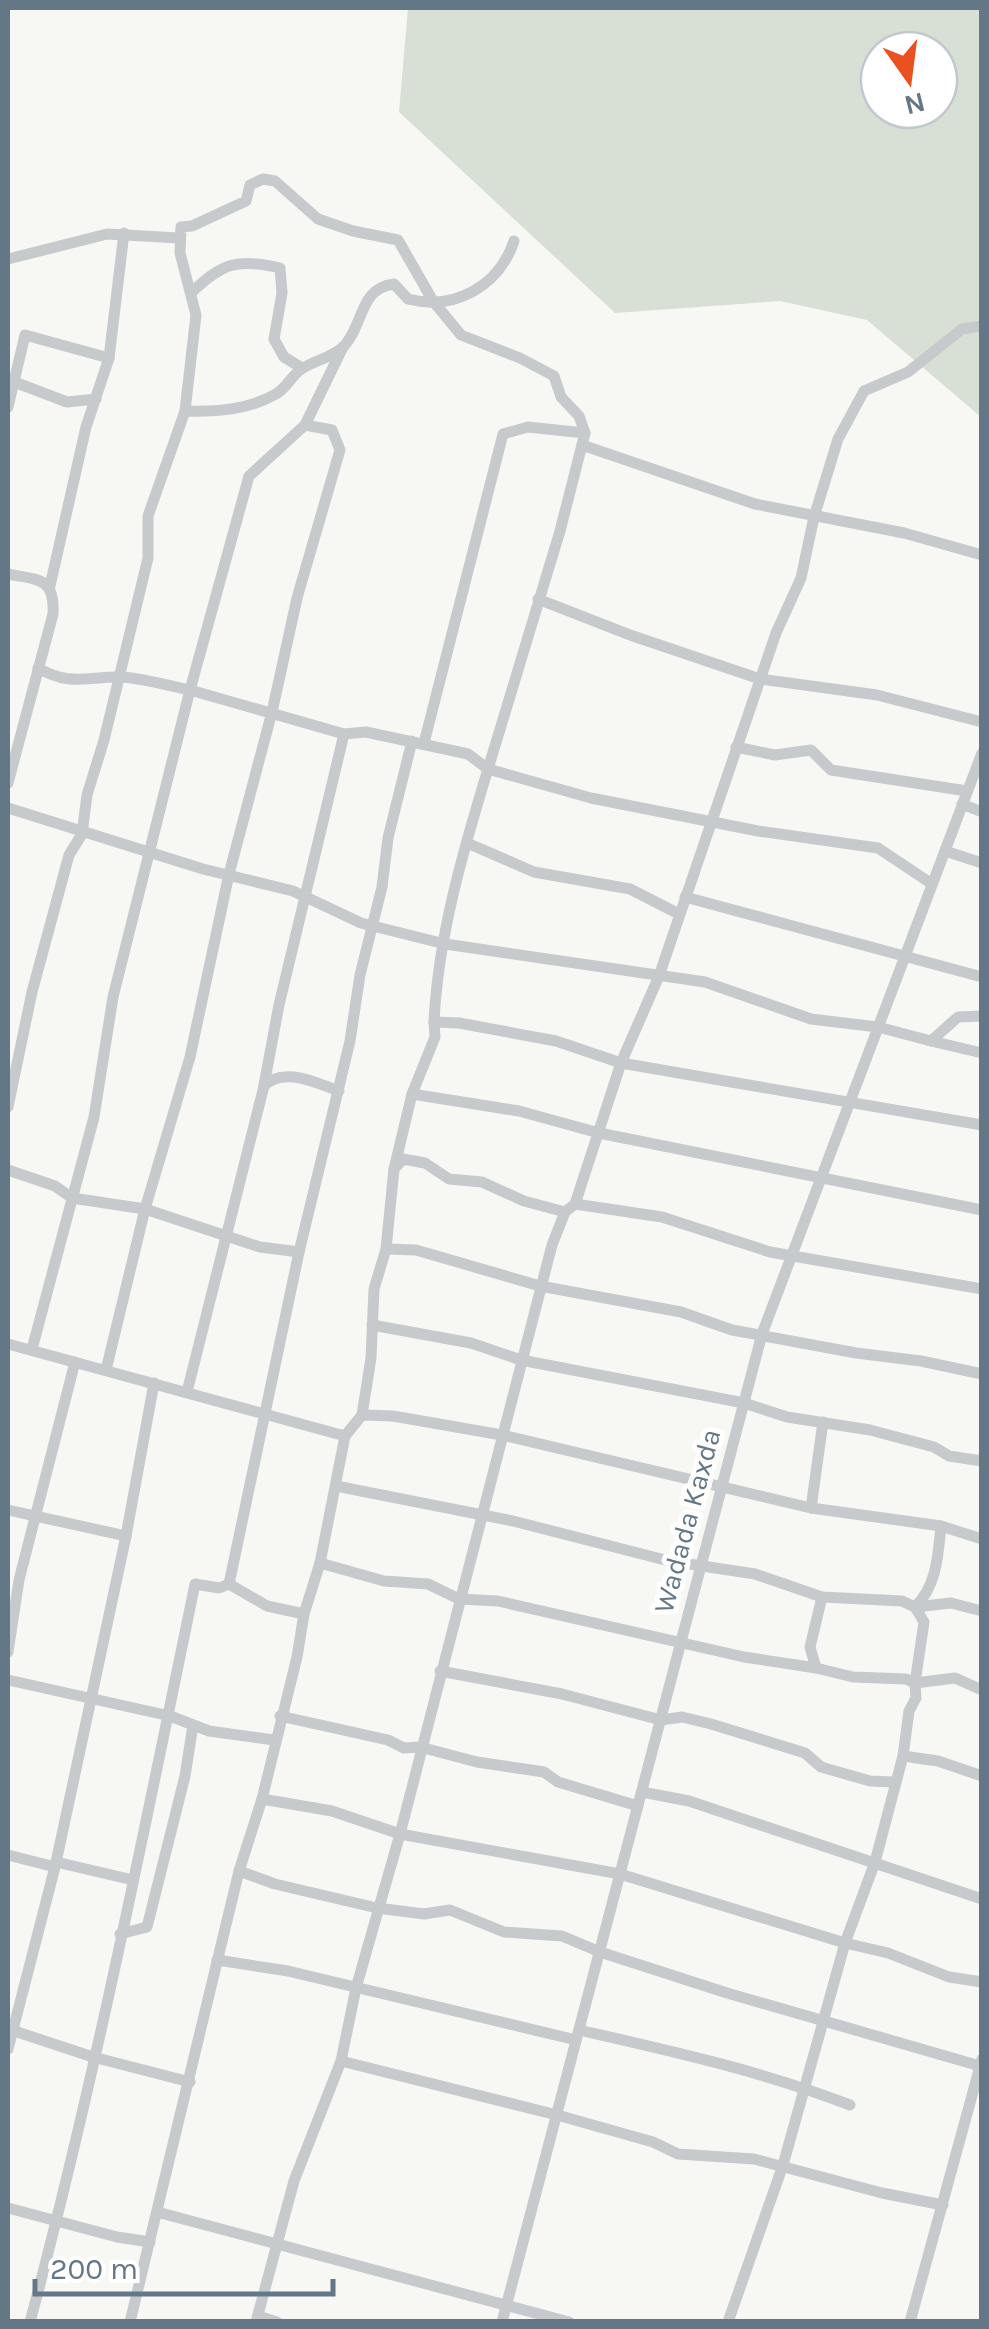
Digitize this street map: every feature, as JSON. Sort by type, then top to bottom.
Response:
[{"type":"street","points":[[8,1107],[32,992],[70,855],[82,834],[87,795],[148,558],[148,516],[186,411],[196,315],[180,253],[181,227],[192,226],[246,201],[250,185],[263,179],[275,181],[318,219],[398,240],[433,302],[461,336],[520,358],[554,376],[561,397],[578,416],[583,439],[466,842],[434,1001],[435,1037],[412,1094],[394,1169],[386,1249],[374,1289],[371,1358],[362,1414],[345,1436],[320,1563],[304,1614],[262,1798],[239,1871],[130,2322]]},
{"type":"street","points":[[8,784],[53,614],[50,586],[109,358],[124,233]]},
{"type":"street","points":[[8,260],[52,246],[124,233],[179,238]]},
{"type":"street","points":[[32,1349],[94,1117],[113,998],[136,895],[249,476],[305,424],[369,296],[394,284],[408,299],[454,302],[489,281],[508,260],[514,241]]},
{"type":"street","points":[[191,293],[216,269],[255,262],[280,268],[282,293],[274,339],[284,357],[302,368]]},
{"type":"street","points":[[277,2322],[257,2319],[294,2181],[341,2060],[356,1988],[400,1834],[540,1286],[622,1063],[659,976],[760,679],[801,578],[814,517],[838,440],[864,390],[908,372],[962,330],[982,326]]},
{"type":"street","points":[[8,407],[10,381],[25,335],[109,358]]},
{"type":"street","points":[[186,411],[225,412],[276,394],[302,368],[342,349]]},
{"type":"street","points":[[10,381],[67,402],[96,398]]},
{"type":"street","points":[[106,1370],[146,1209],[190,1057],[229,874],[272,712],[296,598],[340,450],[332,430],[305,424]]},
{"type":"street","points":[[229,1584],[299,1252],[339,1090],[388,838],[503,434],[528,427],[583,439],[755,504],[904,533],[982,555]]},
{"type":"street","points":[[8,574],[40,580],[50,586]]},
{"type":"street","points":[[538,599],[760,679],[878,695],[982,722]]},
{"type":"street","points":[[38,668],[53,676],[91,681],[118,677],[190,690],[344,734],[366,732],[418,742],[468,754],[488,770],[591,798],[710,822],[878,848],[932,884]]},
{"type":"street","points":[[186,1392],[264,1086],[279,1004],[344,734]]},
{"type":"street","points":[[736,747],[775,754],[811,750],[832,770],[967,791]]},
{"type":"street","name":"Wadada Kaxda","points":[[502,2322],[762,1334],[982,753]]},
{"type":"street","points":[[962,804],[982,812]]},
{"type":"street","points":[[8,808],[82,834],[304,896],[373,926],[444,944],[478,951],[520,952],[705,982],[811,1019],[878,1026],[982,1053]]},
{"type":"street","points":[[466,842],[534,872],[630,889],[680,914]]},
{"type":"street","points":[[944,850],[982,863]]},
{"type":"street","points":[[685,896],[906,954],[966,975],[982,976]]},
{"type":"street","points":[[931,1041],[958,1017],[982,1016]]},
{"type":"street","points":[[434,1022],[460,1023],[556,1041],[622,1063],[982,1125]]},
{"type":"street","points":[[264,1086],[281,1076],[339,1090]]},
{"type":"street","points":[[412,1094],[519,1111],[599,1134],[982,1210]]},
{"type":"street","points":[[394,1169],[404,1159],[425,1163],[449,1179],[482,1182],[524,1200],[662,1218],[746,1246],[982,1289]]},
{"type":"street","points":[[8,1170],[55,1186],[72,1198],[146,1209],[260,1247],[299,1252]]},
{"type":"street","points":[[386,1249],[416,1250],[540,1286],[666,1308],[732,1330],[982,1374]]},
{"type":"street","points":[[372,1325],[459,1340],[521,1360],[744,1403],[786,1416],[870,1430],[934,1447],[949,1456],[982,1461]]},
{"type":"street","points":[[8,1344],[345,1436]]},
{"type":"street","points":[[8,1652],[19,1580],[75,1362]]},
{"type":"street","points":[[8,2049],[56,1865],[126,1536],[154,1383]]},
{"type":"street","points":[[362,1414],[502,1435],[811,1508],[941,1526],[982,1538]]},
{"type":"street","points":[[811,1508],[822,1422]]},
{"type":"street","points":[[336,1486],[481,1515],[669,1561],[755,1574],[822,1597],[884,1599],[915,1607],[952,1603],[982,1610]]},
{"type":"street","points":[[8,1510],[126,1536]]},
{"type":"street","points":[[915,1607],[927,1596],[938,1562],[941,1526]]},
{"type":"street","points":[[320,1563],[384,1581],[428,1584],[459,1599],[498,1601],[853,1678],[906,1679],[914,1683],[954,1678],[982,1690]]},
{"type":"street","points":[[30,2322],[57,2221],[170,1716],[195,1584],[219,1588],[229,1584]]},
{"type":"street","points":[[229,1584],[267,1606],[304,1614]]},
{"type":"street","points":[[816,1668],[810,1647],[822,1597]]},
{"type":"street","points":[[728,2322],[783,2165],[845,1943],[875,1862],[904,1756],[909,1711],[916,1698],[914,1683],[924,1622],[915,1607]]},
{"type":"street","points":[[440,1671],[578,1698],[661,1720],[682,1717],[712,1724],[805,1753],[822,1767],[870,1781],[894,1782]]},
{"type":"street","points":[[8,1680],[170,1716],[209,1731],[274,1740]]},
{"type":"street","points":[[280,1716],[388,1740],[404,1748],[544,1772],[558,1782],[638,1806]]},
{"type":"street","points":[[120,1934],[147,1927],[193,1725]]},
{"type":"street","points":[[904,1756],[982,1776]]},
{"type":"street","points":[[642,1792],[689,1801],[982,1900]]},
{"type":"street","points":[[262,1798],[332,1811],[400,1834],[620,1874],[905,1958],[949,1976],[982,1982]]},
{"type":"street","points":[[8,1854],[132,1880]]},
{"type":"street","points":[[239,1871],[275,1884],[377,1908],[424,1914],[450,1910],[504,1932],[550,1934],[822,2022],[981,2062],[976,2105],[910,2322]]},
{"type":"street","points":[[217,1960],[288,1971],[737,2068],[850,2106]]},
{"type":"street","points":[[10,2030],[190,2082]]},
{"type":"street","points":[[341,2060],[557,2115],[653,2142],[678,2154],[754,2159],[943,2205]]},
{"type":"street","points":[[8,2208],[117,2238],[150,2242]]},
{"type":"street","points":[[157,2212],[568,2322]]},
{"type":"shaded area","points":[[408,8],[981,8],[981,417],[867,320],[780,301],[615,313],[399,112]]}]
